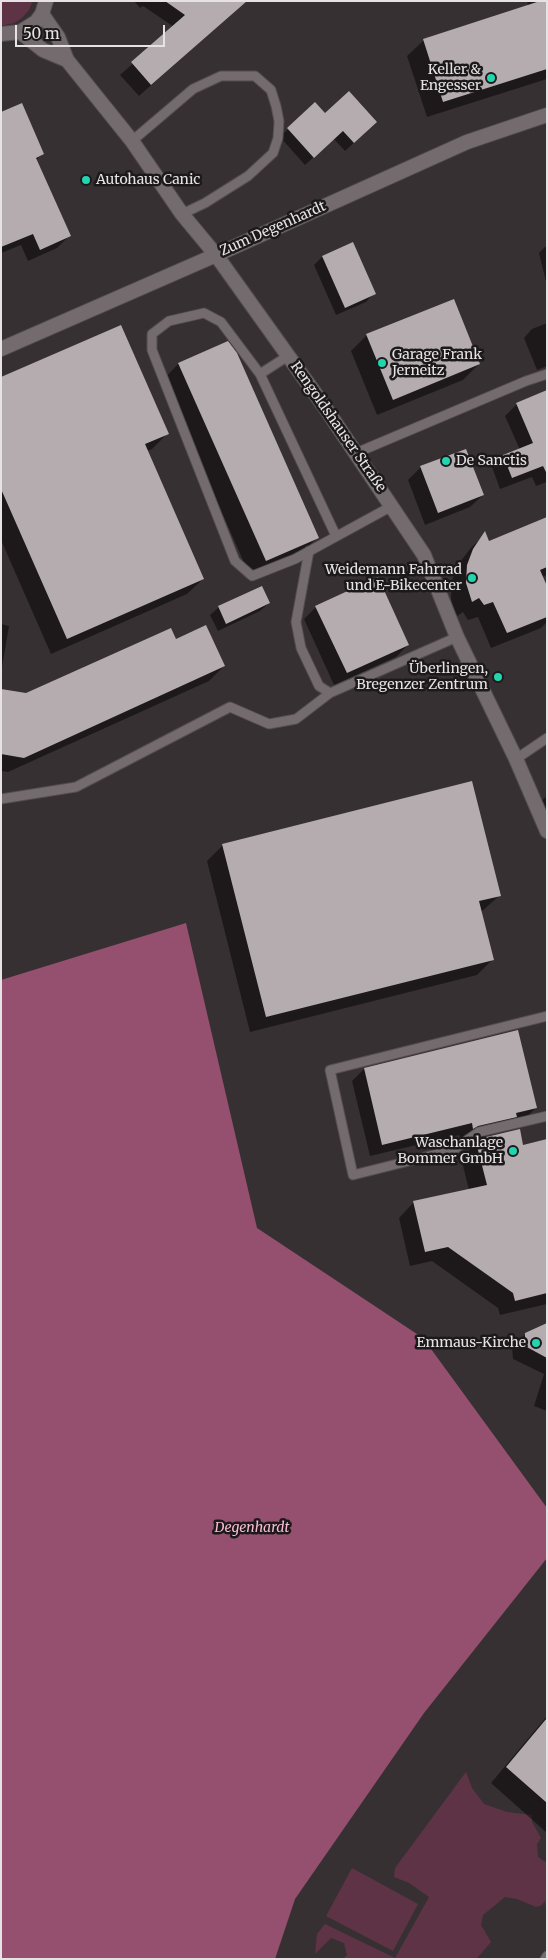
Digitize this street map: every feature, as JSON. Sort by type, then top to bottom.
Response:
[{"type":"street","points":[[1,34],[20,32],[36,22],[44,8]]},
{"type":"street","name":"Rengoldshauser Straße","points":[[44,8],[58,37],[66,60],[132,141],[182,214],[216,255],[356,453],[424,555],[457,637],[516,758],[547,831]]},
{"type":"street","name":"Rengoldshauser Straße","points":[[20,32],[43,50],[66,60]]},
{"type":"street","name":"Zum Degenhardt","points":[[1,349],[467,142],[547,116]]},
{"type":"lane","points":[[132,141],[193,89],[221,76],[255,76],[271,90],[279,121],[278,138],[273,153],[248,176],[205,203],[182,214]]},
{"type":"lane","points":[[336,536],[260,374],[221,322],[204,313],[170,320],[152,334],[152,350],[235,561],[252,576],[309,551],[392,506]]},
{"type":"lane","points":[[260,374],[288,356]]},
{"type":"lane","points":[[356,453],[526,381],[547,374]]},
{"type":"lane","points":[[309,551],[296,622],[301,648],[318,686],[330,693]]},
{"type":"lane","points":[[1,799],[76,787],[230,707],[268,724],[296,719],[330,693],[457,637]]},
{"type":"lane","points":[[516,758],[547,738]]},
{"type":"lane","points":[[547,1016],[330,1070],[353,1175],[453,1150],[479,1132],[547,1116]]},
{"type":"lane","points":[[544,1959],[547,1956]]},
{"type":"shaded area","points":[[1,1],[33,1],[29,10],[22,18],[14,23],[1,25]]},
{"type":"shaded area","points":[[466,1772],[472,1788],[484,1804],[507,1812],[532,1815],[532,1822],[541,1838],[537,1844],[538,1857],[547,1863],[547,1915],[545,1901],[542,1905],[536,1907],[517,1899],[505,1897],[483,1915],[481,1925],[491,1942],[474,1959],[343,1959],[347,1955],[344,1943],[331,1938],[315,1954],[317,1934],[325,1924],[395,1958],[429,1897],[409,1883],[394,1877],[395,1868]]},
{"type":"shaded area","points":[[352,1868],[418,1904],[393,1951],[326,1916]]},
{"type":"green space","name":"Degenhardt","points":[[186,923],[257,1228],[423,1338],[547,1508],[547,1558],[424,1713],[295,1899],[275,1959],[1,1959],[1,980]]},
{"type":"building","points":[[165,1],[247,1],[151,85],[131,62],[185,15]]},
{"type":"building","points":[[540,1],[547,1],[547,69],[443,102],[423,39]]},
{"type":"building","points":[[349,91],[377,122],[354,143],[343,131],[314,158],[287,128],[315,102],[325,113]]},
{"type":"building","points":[[22,103],[44,154],[36,158],[71,236],[40,250],[33,234],[1,247],[1,112]]},
{"type":"building","points":[[353,242],[376,294],[345,308],[322,256]]},
{"type":"building","points":[[454,299],[480,364],[393,400],[366,334]]},
{"type":"building","points":[[121,325],[169,434],[145,444],[204,579],[67,639],[1,489],[1,377]]},
{"type":"building","points":[[228,341],[237,353],[319,538],[266,561],[178,363]]},
{"type":"building","points":[[547,390],[547,474],[543,466],[512,478],[503,455],[533,443],[516,403]]},
{"type":"building","points":[[466,449],[484,495],[438,513],[420,466]]},
{"type":"building","points":[[547,517],[547,567],[540,570],[547,586],[547,617],[507,633],[493,602],[484,605],[479,598],[472,602],[466,583],[467,565],[473,549],[485,531],[489,541]]},
{"type":"building","points":[[378,577],[409,645],[347,673],[315,606]]},
{"type":"building","points":[[262,586],[270,603],[226,624],[218,606]]},
{"type":"building","points":[[206,625],[225,666],[24,758],[1,754],[1,689],[26,693],[171,628],[176,639]]},
{"type":"building","points":[[472,781],[501,896],[479,901],[494,960],[266,1017],[222,844]]},
{"type":"building","points":[[518,1030],[537,1108],[516,1113],[517,1117],[478,1126],[473,1129],[472,1123],[382,1145],[364,1068]]},
{"type":"building","points":[[520,1129],[523,1145],[547,1139],[547,1293],[515,1301],[513,1293],[448,1247],[425,1252],[413,1201],[487,1185],[476,1142],[482,1138]]},
{"type":"building","name":"Emmaus-Kirche","points":[[547,1323],[547,1358],[525,1346],[525,1333]]},
{"type":"building","points":[[547,1718],[547,1803],[506,1767]]},
{"type":"place","name":"Keller & Engesser","points":[[491,78]]},
{"type":"place","name":"Autohaus Canic","points":[[86,180]]},
{"type":"place","name":"Garage Frank Jerneitz","points":[[382,363]]},
{"type":"place","name":"De Sanctis","points":[[446,461]]},
{"type":"place","name":"Weidemann Fahrrad und E-Bikecenter","points":[[472,578]]},
{"type":"place","name":"Überlingen, Bregenzer Zentrum","points":[[498,677]]},
{"type":"place","name":"Waschanlage Bommer GmbH","points":[[513,1151]]},
{"type":"place","name":"Emmaus-Kirche","points":[[536,1343]]}]
